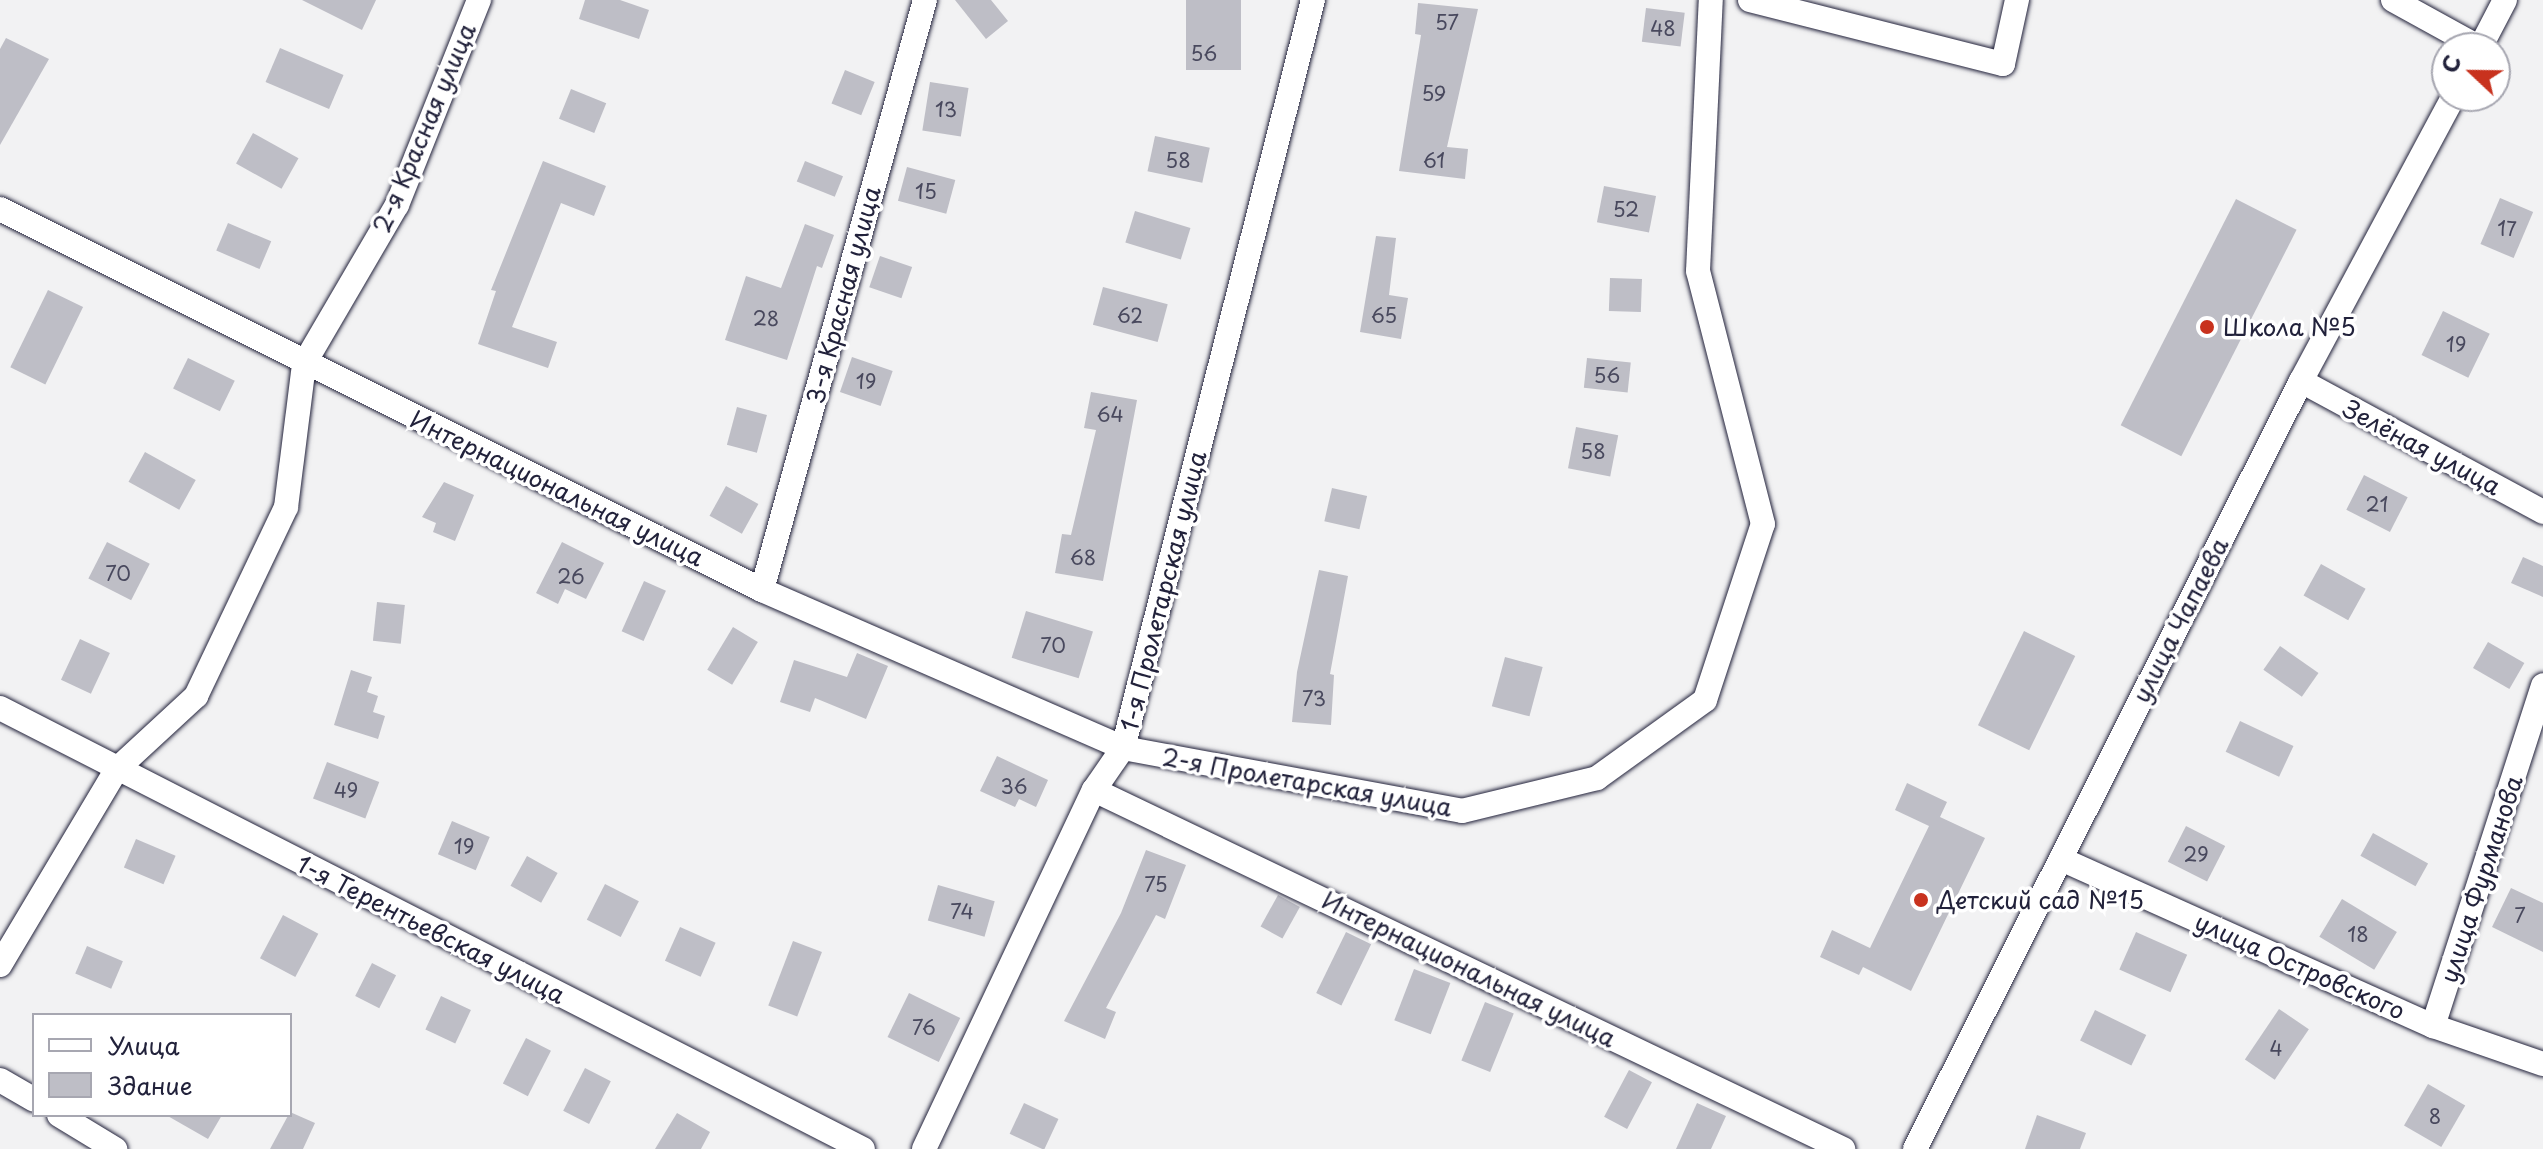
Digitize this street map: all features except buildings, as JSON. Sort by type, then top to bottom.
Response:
[{"type":"street","name":"2-я Красная улица","points":[[0,965],[117,769],[196,696],[286,507],[304,364],[397,205],[479,0]]},
{"type":"street","name":"3-я Красная улица","points":[[762,590],[925,0]]},
{"type":"street","name":"1-я Пролетарская улица","points":[[924,1149],[1094,790],[1123,748],[1313,0]]},
{"type":"street","name":"2-я Пролетарская улица","points":[[1123,748],[1462,811],[1597,778],[1705,700],[1763,524],[1698,271],[1711,0]]},
{"type":"street","points":[[1750,0],[2003,64],[2017,0]]},
{"type":"street","points":[[2393,0],[2451,32]]},
{"type":"street","points":[[2488,32],[2505,0]]},
{"type":"street","name":"улица Чапаева","points":[[1915,1149],[2301,381],[2445,112]]},
{"type":"street","name":"Интернациональная улица","points":[[0,209],[304,364],[762,590],[1123,748]]},
{"type":"street","name":"Зелёная улица","points":[[2301,381],[2543,512]]},
{"type":"street","name":"улица Фурманова","points":[[2433,1026],[2543,685]]},
{"type":"street","name":"1-я Терентьевская улица","points":[[0,708],[863,1149]]},
{"type":"street","name":"Интернациональная улица","points":[[1094,790],[1843,1149]]},
{"type":"street","name":"улица Островского","points":[[2061,859],[2433,1026],[2543,1064]]},
{"type":"street","points":[[0,1080],[32,1099]]},
{"type":"street","points":[[62,1117],[115,1149]]},
{"type":"place","name":"Школа №5","points":[[2207,327]]},
{"type":"place","name":"Детский сад №15","points":[[1921,900]]}]
